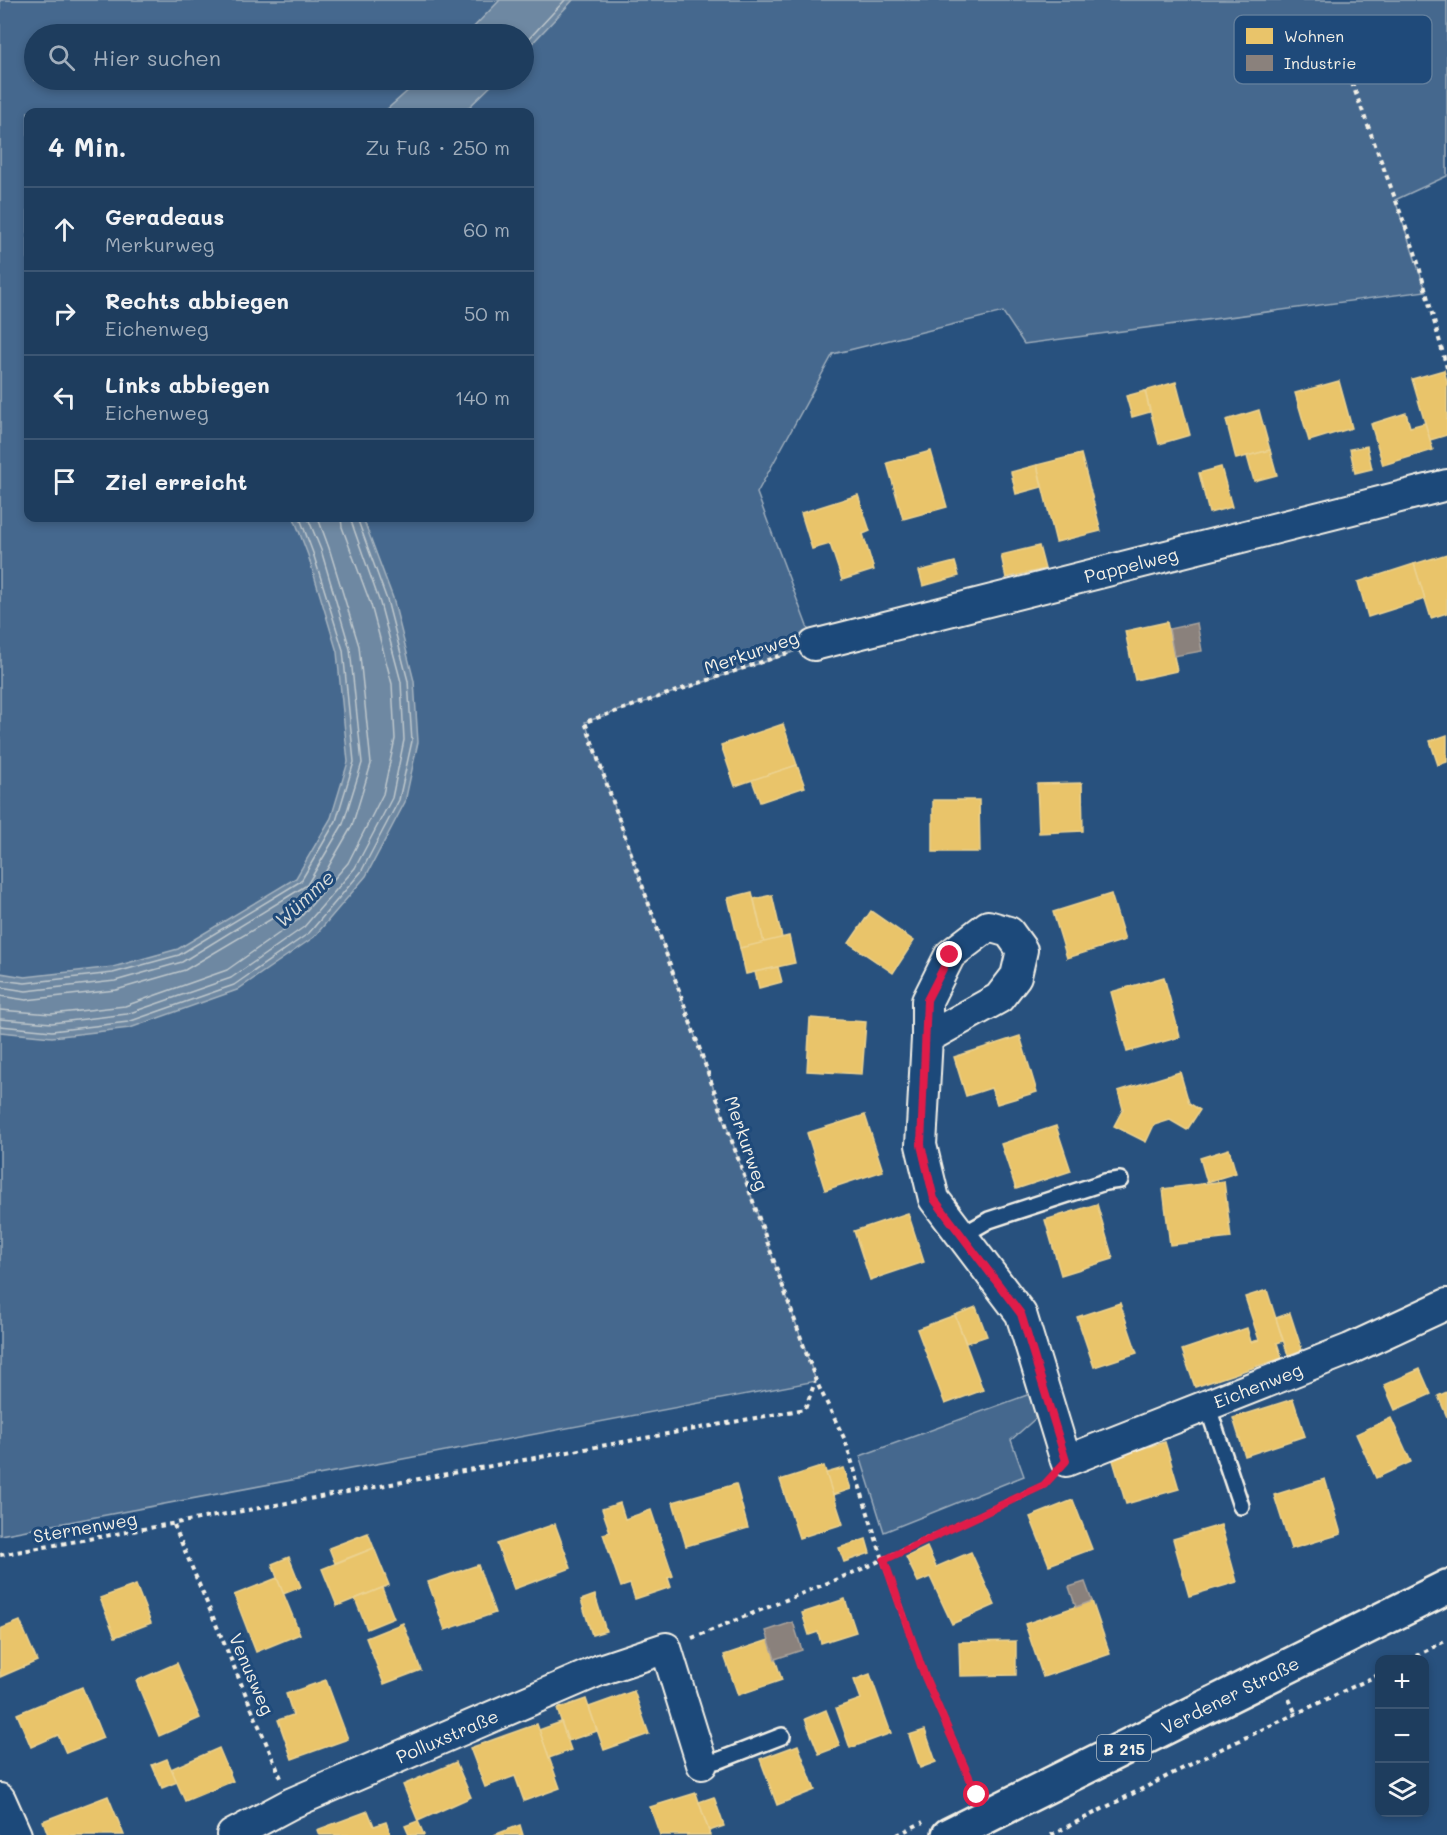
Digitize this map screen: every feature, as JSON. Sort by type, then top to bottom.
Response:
[{"type":"main road","name":"Verdener Straße","points":[[949,1835],[1447,1587]]},
{"type":"street","name":"Pappelweg","points":[[814,645],[1447,485]]},
{"type":"street","points":[[927,1038],[921,1145],[934,1199],[1021,1314],[1066,1461]]},
{"type":"street","name":"Eichenweg","points":[[1066,1461],[1350,1349],[1447,1304]]},
{"type":"street","points":[[666,1648],[702,1764]]},
{"type":"street","name":"Polluxstraße","points":[[232,1835],[292,1803],[600,1670],[666,1648]]},
{"type":"street","points":[[0,1799],[16,1835]]},
{"type":"lane","points":[[961,1236],[990,1220],[1105,1182],[1120,1180]]},
{"type":"lane","points":[[1207,1405],[1241,1506]]},
{"type":"lane","points":[[702,1764],[720,1760],[782,1736]]},
{"type":"path","points":[[1352,84],[1415,252],[1447,368]]},
{"type":"path","name":"Merkurweg","points":[[814,645],[585,722],[816,1382],[845,1440],[925,1677],[977,1795]]},
{"type":"path","name":"Sternenweg","points":[[0,1555],[805,1409],[816,1382]]},
{"type":"path","points":[[666,1648],[884,1560],[1044,1485],[1066,1461]]},
{"type":"path","name":"Venusweg","points":[[174,1524],[292,1803]]},
{"type":"path","points":[[1417,1655],[1447,1641]]},
{"type":"path","points":[[1051,1835],[1219,1750],[1375,1676]]},
{"type":"shaded area","points":[[0,0],[1447,0],[1447,176],[1395,200],[1426,291],[1024,344],[1003,312],[833,354],[757,493],[814,645],[585,722],[816,1381],[0,1535]]},
{"type":"shaded area","points":[[1030,1394],[1036,1418],[1011,1440],[1024,1476],[884,1532],[860,1456]]},
{"type":"water","points":[[500,0],[573,0],[534,41],[534,24],[477,24]]},
{"type":"water","points":[[409,90],[487,90],[468,108],[388,108]]},
{"type":"water","name":"Wümme","points":[[296,522],[364,522],[393,598],[414,681],[418,742],[405,802],[366,876],[314,937],[237,990],[130,1028],[52,1037],[0,1032],[0,973],[25,977],[113,967],[178,949],[296,878],[331,818],[348,762],[337,652],[308,555]]},
{"type":"building: Wohnen","points":[[1444,370],[1447,381],[1447,435],[1430,440],[1412,379]]},
{"type":"building: Wohnen","points":[[1339,381],[1352,428],[1309,441],[1295,393]]},
{"type":"building: Wohnen","points":[[1176,382],[1190,435],[1159,444],[1145,391]]},
{"type":"building: Wohnen","points":[[1145,391],[1150,412],[1132,417],[1126,396]]},
{"type":"building: Wohnen","points":[[1259,410],[1270,450],[1236,459],[1226,420]]},
{"type":"building: Wohnen","points":[[1406,413],[1410,427],[1425,423],[1433,450],[1383,465],[1371,424]]},
{"type":"building: Wohnen","points":[[1367,446],[1372,469],[1355,473],[1350,449]]},
{"type":"building: Wohnen","points":[[1270,450],[1277,475],[1254,481],[1247,456]]},
{"type":"building: Wohnen","points":[[931,451],[947,507],[903,519],[887,463]]},
{"type":"building: Wohnen","points":[[1081,454],[1101,531],[1056,542],[1037,465]]},
{"type":"building: Wohnen","points":[[1037,465],[1042,487],[1016,494],[1011,472]]},
{"type":"building: Wohnen","points":[[1221,467],[1232,507],[1209,513],[1199,473]]},
{"type":"building: Wohnen","points":[[858,495],[870,531],[863,534],[874,570],[842,580],[830,544],[812,549],[801,513]]},
{"type":"building: Wohnen","points":[[1039,546],[1045,569],[1006,578],[1001,555]]},
{"type":"building: Wohnen","points":[[1447,554],[1447,613],[1431,618],[1414,564]]},
{"type":"building: Wohnen","points":[[955,562],[959,576],[923,586],[919,571]]},
{"type":"building: Wohnen","points":[[1414,564],[1425,599],[1368,617],[1358,582]]},
{"type":"building: Wohnen","points":[[1167,622],[1177,671],[1135,680],[1125,631]]},
{"type":"building: Wohnen","points":[[783,724],[797,765],[735,786],[721,745]]},
{"type":"building: Wohnen","points":[[1447,735],[1447,762],[1438,765],[1430,741]]},
{"type":"building: Wohnen","points":[[797,765],[805,787],[760,802],[752,780]]},
{"type":"building: Wohnen","points":[[1082,783],[1083,831],[1039,833],[1037,784]]},
{"type":"building: Wohnen","points":[[933,800],[979,800],[980,852],[933,852]]},
{"type":"building: Wohnen","points":[[752,892],[764,943],[740,948],[728,898]]},
{"type":"building: Wohnen","points":[[1111,894],[1125,940],[1067,958],[1053,912]]},
{"type":"building: Wohnen","points":[[772,895],[782,938],[764,943],[754,899]]},
{"type":"building: Wohnen","points":[[871,911],[914,941],[893,973],[849,943]]},
{"type":"building: Wohnen","points":[[789,936],[795,963],[746,974],[740,948]]},
{"type":"building: Wohnen","points":[[778,967],[782,982],[759,988],[755,972]]},
{"type":"building: Wohnen","points":[[1164,977],[1180,1037],[1127,1052],[1111,992]]},
{"type":"building: Wohnen","points":[[810,1018],[866,1022],[862,1074],[807,1071]]},
{"type":"building: Wohnen","points":[[1020,1036],[1037,1092],[997,1104],[991,1088],[966,1096],[954,1057]]},
{"type":"building: Wohnen","points":[[1180,1072],[1189,1103],[1200,1110],[1187,1130],[1170,1120],[1154,1125],[1146,1142],[1114,1126],[1123,1109],[1118,1091]]},
{"type":"building: Wohnen","points":[[865,1115],[883,1171],[825,1190],[807,1133]]},
{"type":"building: Wohnen","points":[[1056,1126],[1071,1171],[1016,1189],[1001,1144]]},
{"type":"building: Wohnen","points":[[1229,1149],[1236,1173],[1207,1182],[1200,1158]]},
{"type":"building: Wohnen","points":[[1224,1181],[1231,1238],[1170,1245],[1163,1189]]},
{"type":"building: Wohnen","points":[[1097,1204],[1113,1259],[1061,1275],[1045,1220]]},
{"type":"building: Wohnen","points":[[908,1213],[924,1262],[870,1280],[854,1231]]},
{"type":"building: Wohnen","points":[[1267,1290],[1283,1341],[1277,1343],[1282,1358],[1195,1387],[1182,1350],[1247,1328],[1251,1342],[1259,1340],[1245,1297]]},
{"type":"building: Wohnen","points":[[1120,1303],[1137,1353],[1094,1367],[1077,1317]]},
{"type":"building: Wohnen","points":[[976,1307],[987,1336],[966,1343],[955,1315]]},
{"type":"building: Wohnen","points":[[1290,1313],[1302,1350],[1288,1355],[1276,1318]]},
{"type":"building: Wohnen","points":[[955,1315],[983,1390],[945,1404],[917,1329]]},
{"type":"building: Wohnen","points":[[1420,1369],[1431,1394],[1395,1410],[1384,1385]]},
{"type":"building: Wohnen","points":[[1447,1392],[1447,1417],[1438,1396]]},
{"type":"building: Wohnen","points":[[1293,1399],[1305,1436],[1245,1456],[1233,1418]]},
{"type":"building: Wohnen","points":[[1391,1418],[1411,1462],[1376,1478],[1356,1434]]},
{"type":"building: Wohnen","points":[[1165,1442],[1179,1489],[1126,1504],[1112,1457]]},
{"type":"building: Wohnen","points":[[824,1466],[843,1524],[799,1538],[780,1480]]},
{"type":"building: Wohnen","points":[[844,1468],[851,1489],[833,1495],[826,1473]]},
{"type":"building: Wohnen","points":[[1325,1479],[1341,1534],[1291,1549],[1274,1495]]},
{"type":"building: Wohnen","points":[[736,1484],[748,1528],[686,1546],[673,1502]]},
{"type":"building: Wohnen","points":[[1073,1500],[1092,1549],[1049,1565],[1030,1517]]},
{"type":"building: Wohnen","points":[[620,1503],[625,1519],[651,1510],[673,1576],[668,1578],[671,1587],[635,1599],[630,1584],[621,1587],[603,1534],[610,1532],[602,1509]]},
{"type":"building: Wohnen","points":[[555,1524],[571,1568],[514,1589],[497,1544]]},
{"type":"building: Wohnen","points":[[1221,1525],[1237,1582],[1189,1596],[1173,1539]]},
{"type":"building: Wohnen","points":[[368,1533],[374,1548],[335,1563],[329,1548]]},
{"type":"building: Wohnen","points":[[866,1539],[870,1553],[844,1562],[839,1548]]},
{"type":"building: Wohnen","points":[[927,1547],[936,1567],[971,1552],[995,1605],[952,1624],[930,1577],[918,1582],[906,1557]]},
{"type":"building: Wohnen","points":[[374,1548],[389,1585],[337,1606],[322,1569]]},
{"type":"building: Wohnen","points":[[289,1557],[301,1587],[283,1594],[272,1564]]},
{"type":"building: Wohnen","points":[[478,1565],[495,1613],[445,1630],[428,1582]]},
{"type":"building: Wohnen","points":[[277,1578],[300,1634],[256,1652],[234,1595]]},
{"type":"building: Wohnen","points":[[136,1585],[151,1623],[115,1637],[100,1598]]},
{"type":"building: Wohnen","points":[[382,1588],[394,1618],[367,1629],[355,1599]]},
{"type":"building: Wohnen","points":[[595,1595],[606,1631],[592,1635],[581,1600]]},
{"type":"building: Wohnen","points":[[845,1599],[856,1632],[821,1643],[818,1632],[809,1635],[802,1613]]},
{"type":"building: Wohnen","points":[[1092,1601],[1110,1654],[1043,1677],[1025,1624]]},
{"type":"building: Wohnen","points":[[20,1621],[37,1661],[0,1677],[0,1629]]},
{"type":"building: Wohnen","points":[[403,1623],[421,1670],[384,1684],[366,1638]]},
{"type":"building: Wohnen","points":[[769,1640],[782,1680],[738,1695],[724,1655]]},
{"type":"building: Wohnen","points":[[1016,1641],[1016,1675],[960,1676],[959,1642]]},
{"type":"building: Wohnen","points":[[177,1663],[200,1718],[159,1736],[136,1681]]},
{"type":"building: Wohnen","points":[[870,1674],[891,1733],[850,1748],[836,1708],[861,1699],[854,1680]]},
{"type":"building: Wohnen","points":[[326,1680],[348,1739],[292,1759],[278,1720],[293,1715],[286,1694]]},
{"type":"building: Wohnen","points":[[82,1687],[103,1738],[66,1753],[58,1735],[31,1747],[17,1714]]},
{"type":"building: Wohnen","points":[[634,1691],[649,1734],[604,1750],[589,1707]]},
{"type":"building: Wohnen","points":[[586,1699],[597,1731],[568,1741],[557,1709]]},
{"type":"building: Wohnen","points":[[826,1710],[840,1746],[819,1754],[805,1719]]},
{"type":"building: Wohnen","points":[[561,1722],[571,1750],[549,1758],[539,1730]]},
{"type":"building: Wohnen","points":[[537,1724],[560,1788],[524,1801],[515,1776],[485,1787],[470,1748]]},
{"type":"building: Wohnen","points":[[925,1730],[936,1762],[920,1768],[909,1735]]},
{"type":"building: Wohnen","points":[[798,1745],[815,1790],[777,1805],[760,1759]]},
{"type":"building: Wohnen","points":[[219,1748],[233,1781],[185,1801],[171,1769]]},
{"type":"building: Wohnen","points":[[167,1759],[177,1782],[162,1788],[152,1765]]},
{"type":"building: Wohnen","points":[[456,1762],[471,1797],[418,1821],[403,1785]]},
{"type":"building: Wohnen","points":[[696,1793],[710,1835],[660,1835],[650,1807]]},
{"type":"building: Wohnen","points":[[108,1796],[124,1835],[48,1835],[43,1821]]},
{"type":"building: Wohnen","points":[[714,1797],[724,1826],[709,1831],[699,1802]]},
{"type":"building: Wohnen","points":[[368,1811],[374,1826],[386,1822],[391,1835],[319,1835],[317,1830]]},
{"type":"building: Wohnen","points":[[418,1821],[424,1835],[409,1835],[405,1826]]},
{"type":"building: Wohnen","points":[[520,1825],[523,1835],[494,1835]]},
{"type":"building: Industrie","points":[[1197,623],[1202,651],[1174,656],[1169,629]]},
{"type":"building: Industrie","points":[[1085,1582],[1092,1601],[1076,1607],[1069,1587]]},
{"type":"building: Industrie","points":[[793,1622],[802,1650],[775,1659],[766,1631]]},
{"type":"route","points":[[950,955],[927,1000],[921,1145],[934,1199],[1021,1314],[1066,1461],[1044,1485],[884,1560],[925,1677],[977,1795]]}]
